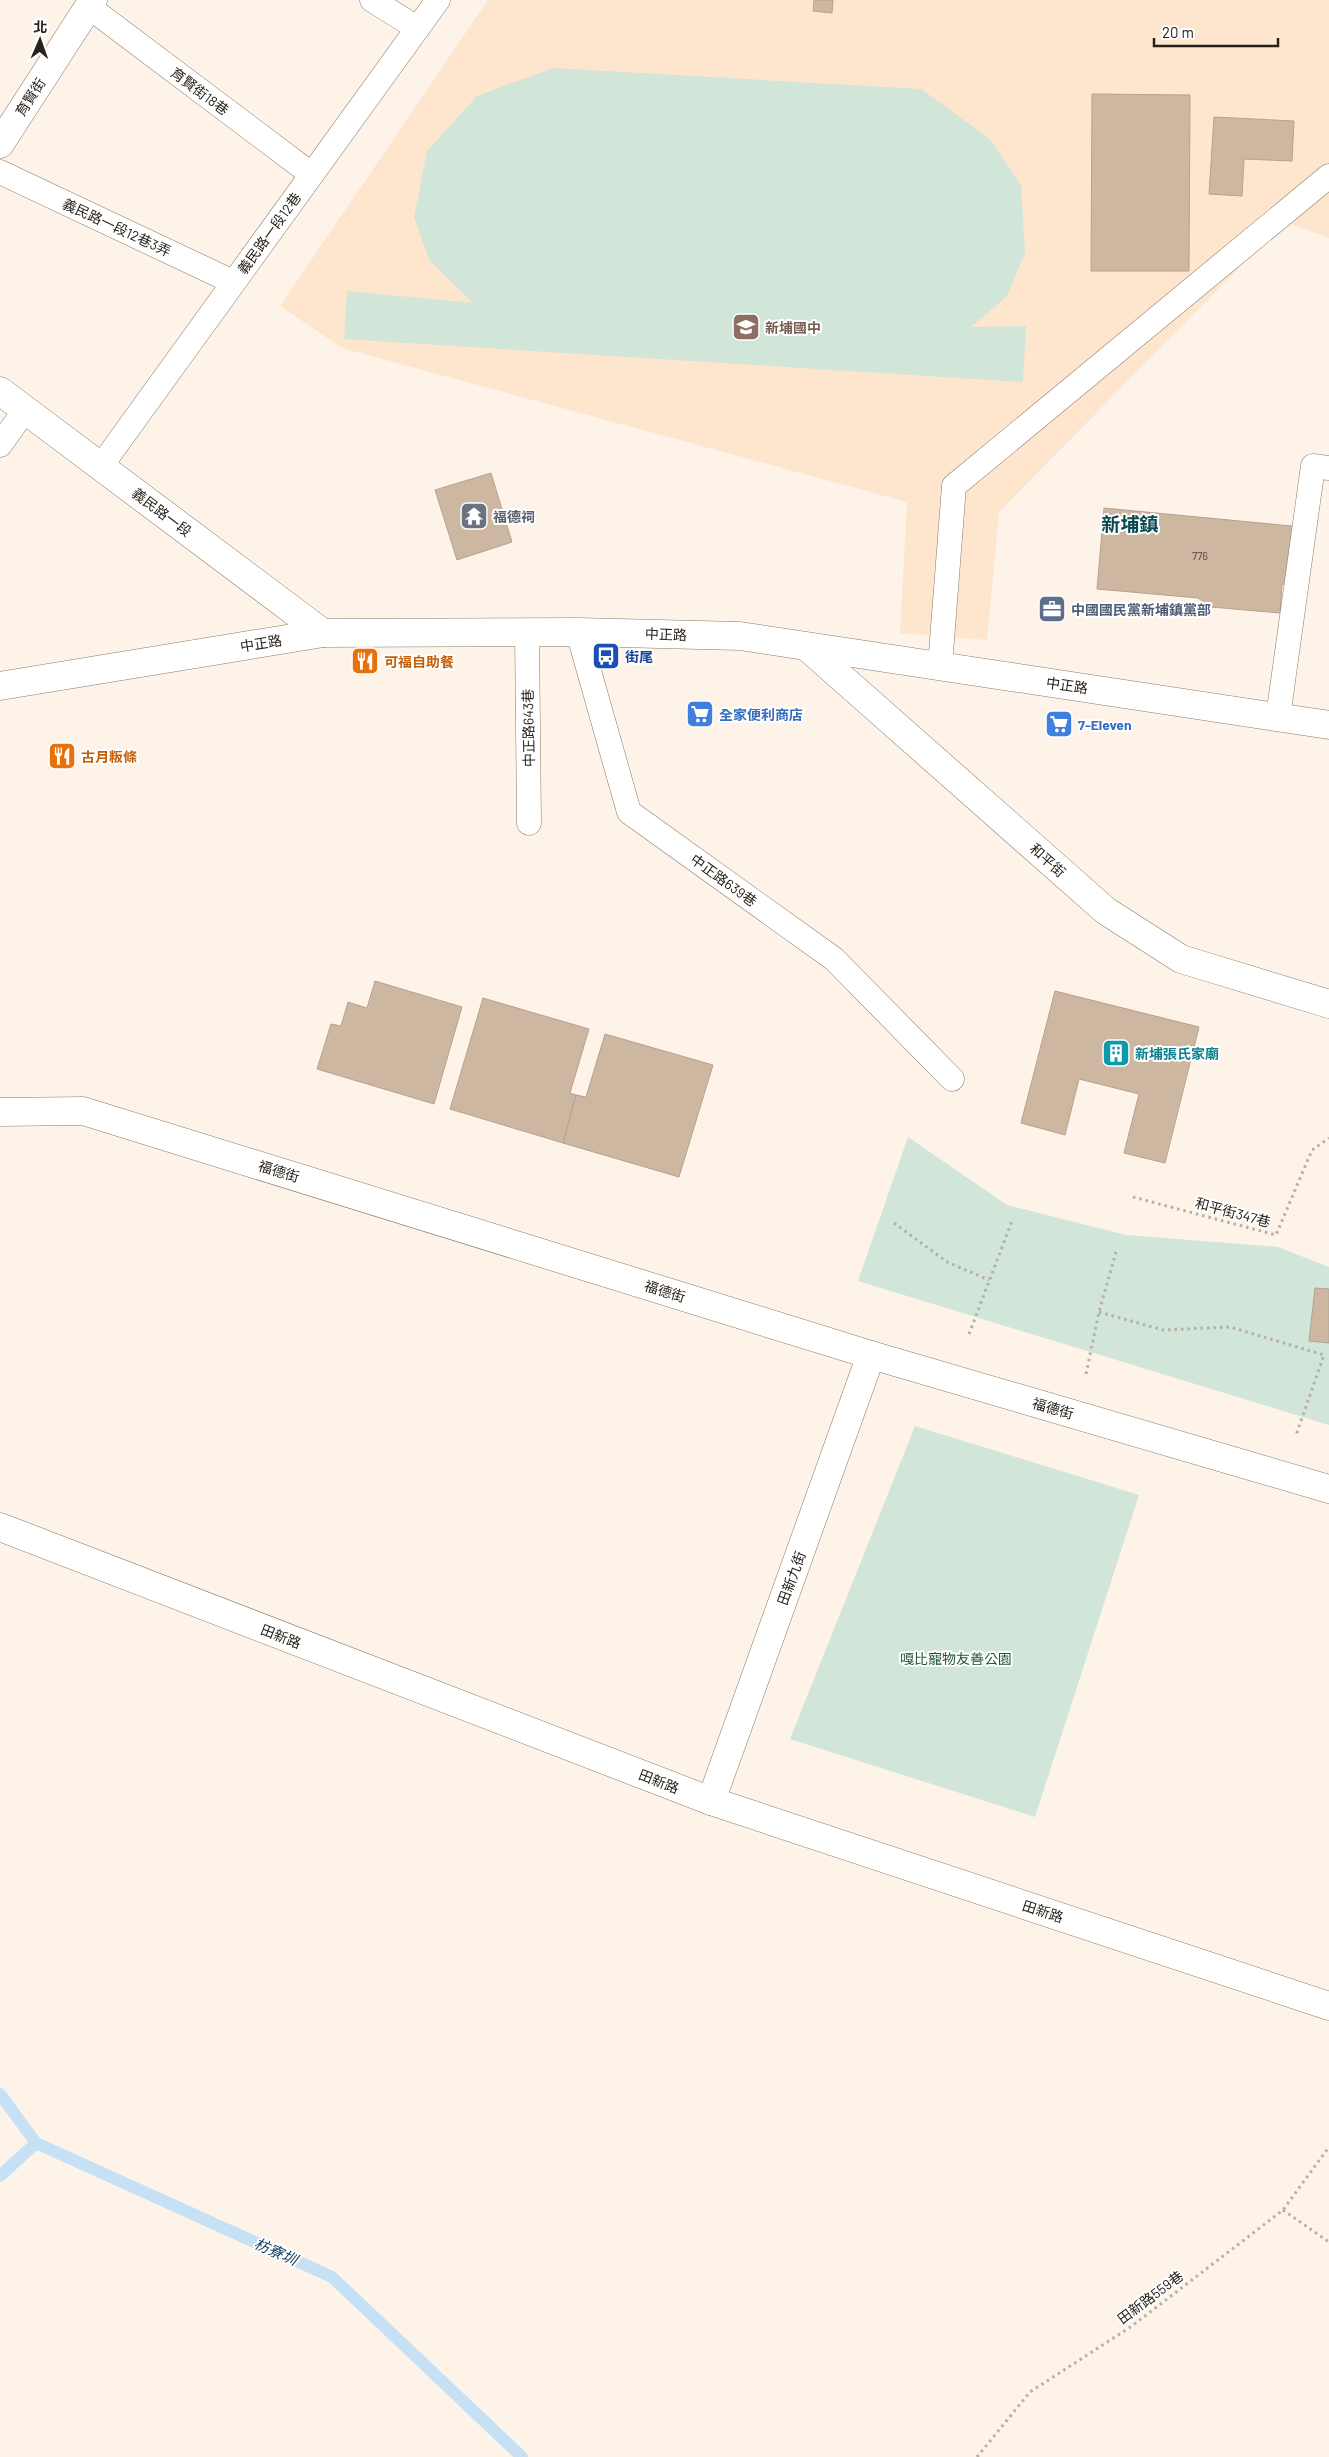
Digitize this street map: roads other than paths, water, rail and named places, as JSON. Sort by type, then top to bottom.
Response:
[{"type":"street","name":"育賢街","points":[[0,144],[91,3]]},
{"type":"street","name":"義民路一段","points":[[0,391],[323,632]]},
{"type":"street","name":"中正路","points":[[0,686],[323,632],[578,632],[740,636],[1329,725]]},
{"type":"street","name":"和平街","points":[[807,647],[1106,911],[1181,959],[1329,1004]]},
{"type":"street","name":"福德街","points":[[0,1112],[84,1111],[871,1355],[1329,1489]]},
{"type":"street","name":"田新九街","points":[[711,1800],[871,1355]]},
{"type":"street","name":"田新路","points":[[0,1527],[711,1800],[1329,2006]]},
{"type":"lane","points":[[372,0],[417,28]]},
{"type":"lane","name":"義民路一段12巷","points":[[101,466],[438,0]]},
{"type":"lane","name":"育賢街18巷","points":[[91,3],[311,174]]},
{"type":"lane","name":"義民路一段12巷3弄","points":[[0,172],[233,282]]},
{"type":"lane","points":[[940,666],[954,486],[1329,176]]},
{"type":"lane","points":[[0,445],[25,410]]},
{"type":"lane","points":[[1278,717],[1313,466],[1329,468]]},
{"type":"lane","name":"中正路643巷","points":[[527,632],[529,823]]},
{"type":"lane","name":"中正路639巷","points":[[578,632],[630,812],[834,959],[952,1079]]},
{"type":"waterway","name":"枋寮圳","points":[[0,2094],[36,2143],[332,2277],[522,2457]]},
{"type":"waterway","points":[[0,2176],[36,2143]]},
{"type":"place","name":"新埔國中","points":[[746,327]]},
{"type":"place","name":"福德祠","points":[[474,516]]},
{"type":"place","name":"中國國民黨新埔鎮黨部","points":[[1052,609]]},
{"type":"place","name":"街尾","points":[[606,656]]},
{"type":"place","name":"可福自助餐","points":[[365,661]]},
{"type":"place","name":"全家便利商店","points":[[700,714]]},
{"type":"place","name":"7-Eleven","points":[[1059,724]]},
{"type":"place","name":"古月粄條","points":[[62,756]]},
{"type":"place","name":"新埔張氏家廟","points":[[1116,1053]]},
{"type":"district","name":"新埔鎮","points":[[1130,523]]},
{"type":"park label","name":"嘎比寵物友善公園","points":[[956,1658]]}]
